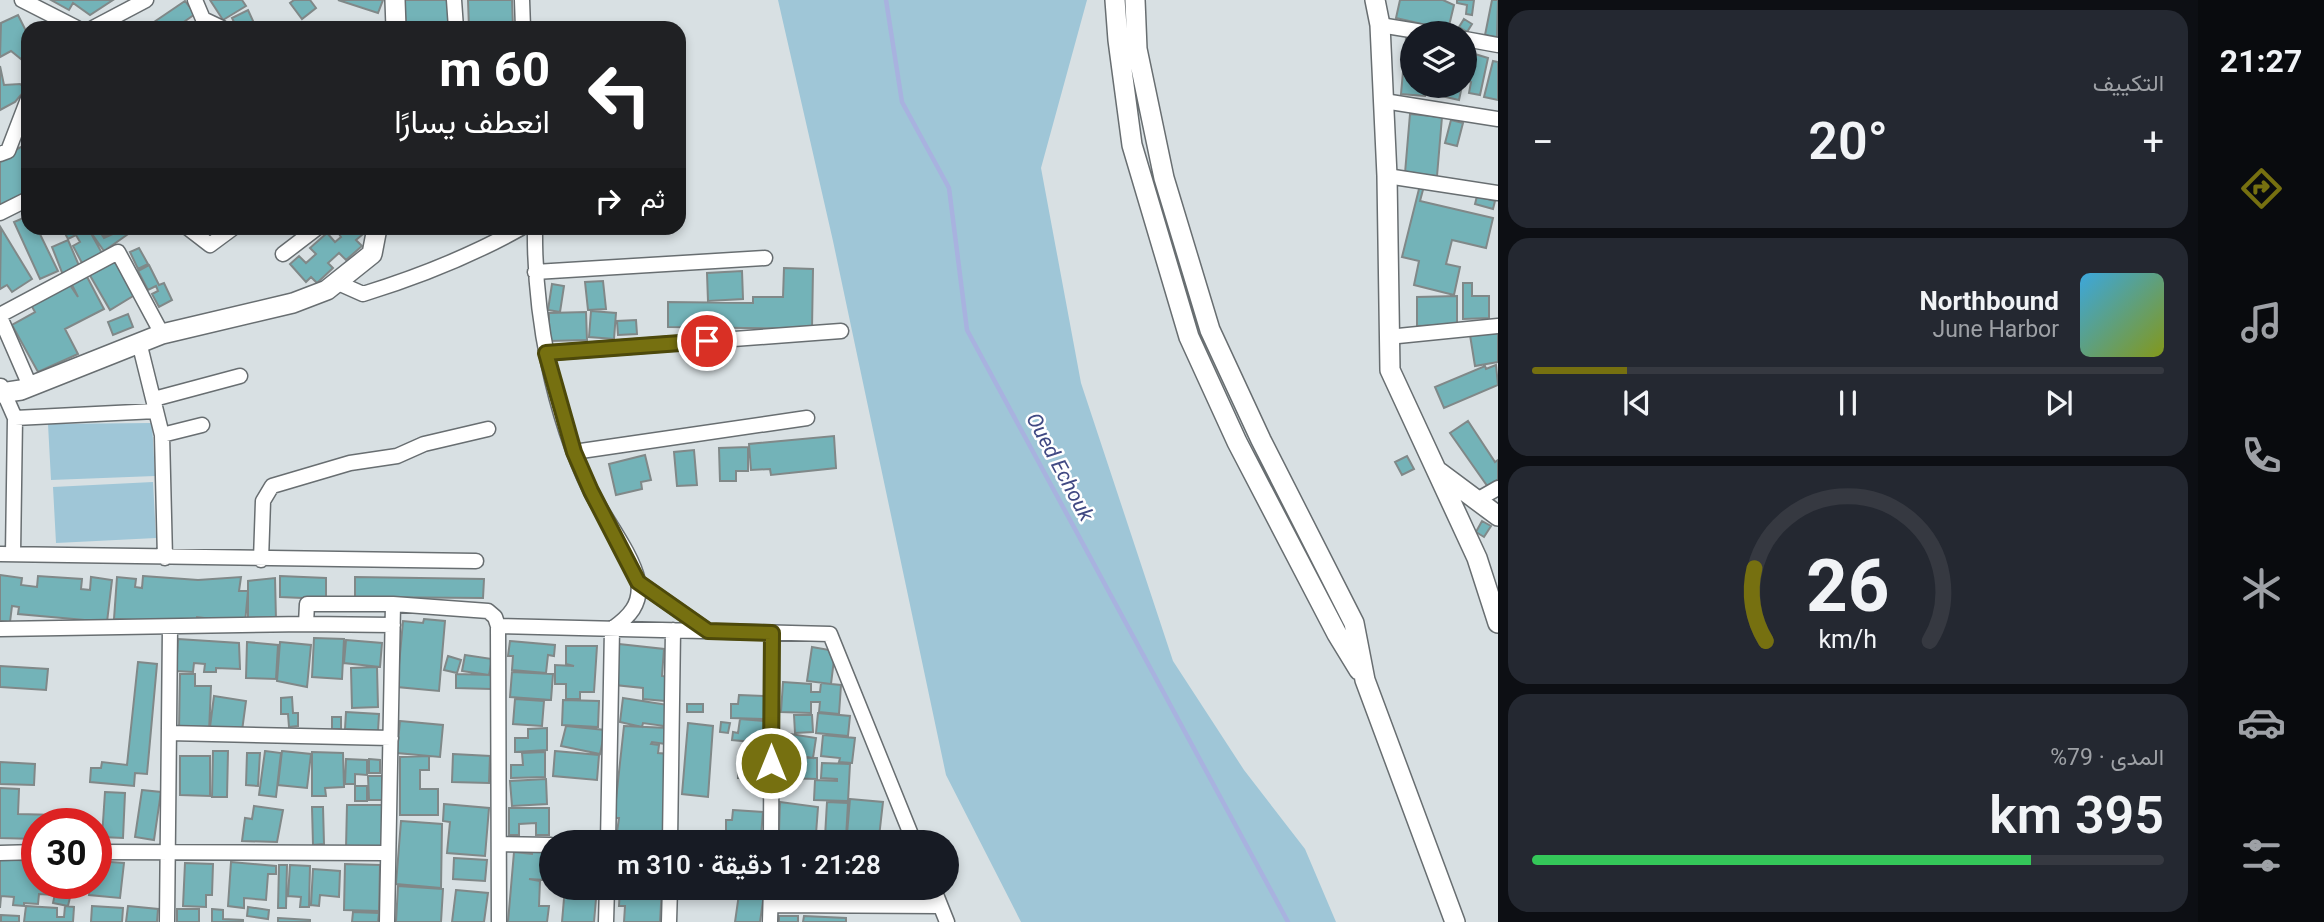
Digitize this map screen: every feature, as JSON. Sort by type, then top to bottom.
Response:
[{"type":"street","points":[[22,0],[53,21]]},
{"type":"street","points":[[195,0],[203,19],[207,21]]},
{"type":"street","points":[[396,0],[396,21]]},
{"type":"street","points":[[454,0],[456,21]]},
{"type":"street","points":[[522,0],[523,21]]},
{"type":"street","points":[[1115,0],[1132,145],[1189,337],[1237,442],[1337,634],[1365,680]]},
{"type":"street","points":[[1135,0],[1137,49],[1164,178],[1210,330],[1261,440],[1354,622],[1365,680],[1455,922]]},
{"type":"street","points":[[1375,0],[1380,25],[1384,101],[1390,370],[1477,558],[1498,624]]},
{"type":"street","points":[[106,21],[143,1]]},
{"type":"street","points":[[1380,25],[1400,28]]},
{"type":"street","points":[[1477,41],[1498,45]]},
{"type":"street","points":[[1384,101],[1498,119]]},
{"type":"street","points":[[0,154],[8,151],[21,117]]},
{"type":"street","points":[[1387,176],[1498,193]]},
{"type":"street","points":[[0,213],[21,202]]},
{"type":"street","points":[[197,235],[210,245],[224,235]]},
{"type":"street","points":[[283,254],[308,235]]},
{"type":"street","points":[[376,235],[372,254],[327,290],[293,303],[162,334],[30,386],[1,390],[15,418],[6,554],[261,560],[475,561]]},
{"type":"street","points":[[336,282],[363,294],[430,271],[508,235]]},
{"type":"street","points":[[535,235],[535,272],[546,353],[574,452],[591,491],[638,582],[708,631]]},
{"type":"street","points":[[30,386],[0,316],[118,252],[162,334]]},
{"type":"street","points":[[535,272],[765,258]]},
{"type":"street","points":[[1388,337],[1498,326]]},
{"type":"street","points":[[546,353],[841,331]]},
{"type":"street","points":[[139,342],[163,435],[165,558]]},
{"type":"street","points":[[15,418],[155,405],[240,376]]},
{"type":"street","points":[[574,452],[807,418]]},
{"type":"street","points":[[163,435],[202,425]]},
{"type":"street","points":[[261,560],[263,501],[272,486],[350,463],[397,456],[424,444],[488,429]]},
{"type":"street","points":[[1438,472],[1498,516]]},
{"type":"street","points":[[1477,500],[1498,488]]},
{"type":"street","points":[[612,629],[627,618],[637,604],[638,582]]},
{"type":"street","points":[[306,624],[307,604],[393,604],[488,611],[495,617],[498,626],[501,844],[499,922]]},
{"type":"street","points":[[387,922],[393,604]]},
{"type":"street","points":[[0,629],[393,625]]},
{"type":"street","points":[[498,626],[830,634],[909,830]]},
{"type":"street","points":[[167,922],[170,628]]},
{"type":"street","points":[[608,830],[612,629]]},
{"type":"street","points":[[670,830],[673,631]]},
{"type":"street","points":[[771,830],[772,633]]},
{"type":"street","points":[[169,733],[391,738]]},
{"type":"street","points":[[501,844],[539,845]]},
{"type":"street","points":[[0,853],[21,852]]},
{"type":"street","points":[[112,852],[387,853]]},
{"type":"street","points":[[606,922],[607,900]]},
{"type":"street","points":[[669,922],[670,900]]},
{"type":"street","points":[[771,900],[771,922]]},
{"type":"street","points":[[938,900],[947,922]]},
{"type":"street","points":[[771,905],[940,906]]},
{"type":"shaded area","points":[[778,0],[1087,0],[1041,168],[1081,383],[1173,661],[1244,770],[1305,849],[1336,922],[1021,922],[946,775],[833,241]]},
{"type":"shaded area","points":[[152,423],[155,476],[51,480],[48,424]]},
{"type":"shaded area","points":[[153,482],[156,538],[56,543],[53,487]]},
{"type":"building","points":[[51,0],[113,0],[90,15],[73,3],[69,10]]},
{"type":"building","points":[[210,0],[242,0],[246,6],[223,20]]},
{"type":"building","points":[[294,0],[310,0],[316,8],[302,19],[290,3]]},
{"type":"building","points":[[338,0],[383,0],[378,13]]},
{"type":"building","points":[[404,0],[449,0],[450,21],[406,21]]},
{"type":"building","points":[[468,0],[512,0],[513,21],[469,21]]},
{"type":"building","points":[[1400,0],[1443,0],[1454,5],[1450,21],[1409,21],[1396,18]]},
{"type":"building","points":[[1457,0],[1474,0],[1472,15],[1466,14],[1467,5],[1457,3]]},
{"type":"building","points":[[1492,0],[1498,0],[1497,38],[1485,35]]},
{"type":"building","points":[[185,1],[195,14],[185,21],[155,21]]},
{"type":"building","points":[[248,10],[253,21],[234,21],[232,18]]},
{"type":"building","points":[[18,15],[21,21],[21,59],[11,51],[0,57],[1,23]]},
{"type":"building","points":[[1477,55],[1488,58],[1480,95],[1477,94]]},
{"type":"building","points":[[1493,61],[1498,62],[1498,100],[1484,97]]},
{"type":"building","points":[[0,66],[4,85],[20,84],[21,95],[15,102],[0,110]]},
{"type":"building","points":[[1410,114],[1442,117],[1437,176],[1405,173]]},
{"type":"building","points":[[1451,120],[1463,123],[1457,146],[1445,143]]},
{"type":"building","points":[[21,147],[21,196],[0,207],[0,158]]},
{"type":"building","points":[[1420,185],[1424,186],[1420,201],[1493,218],[1486,248],[1452,240],[1446,264],[1460,267],[1454,295],[1414,285],[1419,261],[1402,257]]},
{"type":"building","points":[[1477,196],[1495,201],[1493,209],[1475,204]]},
{"type":"building","points":[[21,219],[21,235],[40,235],[58,271],[40,279],[14,222]]},
{"type":"building","points":[[1,228],[32,279],[12,292],[7,285],[0,289]]},
{"type":"building","points":[[76,235],[92,235],[103,255],[83,265],[73,246],[80,242]]},
{"type":"building","points":[[93,235],[102,235],[104,238],[111,235],[127,235],[104,251]]},
{"type":"building","points":[[325,235],[329,235],[335,242],[341,237],[340,235],[362,235],[356,240],[362,246],[346,260],[339,253],[328,263],[333,268],[317,283],[311,277],[306,282],[290,264],[299,256],[306,263],[316,254],[310,248]]},
{"type":"building","points":[[68,240],[80,268],[63,275],[52,247]]},
{"type":"building","points":[[139,248],[148,264],[138,269],[130,252]]},
{"type":"building","points":[[113,257],[138,293],[110,310],[88,272]]},
{"type":"building","points":[[149,265],[159,285],[164,283],[172,300],[159,307],[152,294],[158,291],[156,286],[148,290],[138,271]]},
{"type":"building","points":[[784,268],[813,269],[812,329],[668,327],[668,302],[753,303],[753,297],[783,297]]},
{"type":"building","points":[[742,271],[743,299],[708,301],[707,273]]},
{"type":"building","points":[[85,273],[104,309],[65,329],[78,354],[38,372],[12,325],[35,312],[30,303],[68,282],[78,297],[70,281]]},
{"type":"building","points":[[603,281],[606,309],[588,310],[585,282]]},
{"type":"building","points":[[1463,283],[1472,283],[1472,296],[1489,296],[1489,318],[1463,319]]},
{"type":"building","points":[[552,284],[564,286],[560,312],[548,310]]},
{"type":"building","points":[[1457,296],[1457,325],[1417,326],[1417,297]]},
{"type":"building","points":[[591,311],[616,313],[614,339],[589,337]]},
{"type":"building","points":[[586,312],[587,340],[549,341],[549,313]]},
{"type":"building","points":[[128,314],[133,327],[113,335],[108,322]]},
{"type":"building","points":[[636,320],[637,334],[618,335],[617,321]]},
{"type":"building","points":[[1498,331],[1498,362],[1475,366],[1470,335]]},
{"type":"building","points":[[1496,365],[1498,385],[1444,408],[1435,387],[1485,366],[1486,369]]},
{"type":"building","points":[[1468,421],[1495,462],[1498,460],[1498,479],[1488,487],[1450,433]]},
{"type":"building","points":[[834,436],[836,468],[771,475],[770,469],[751,470],[749,444]]},
{"type":"building","points":[[748,447],[748,471],[736,471],[736,481],[720,481],[719,448]]},
{"type":"building","points":[[694,450],[697,485],[677,486],[674,452]]},
{"type":"building","points":[[645,455],[651,480],[641,482],[642,489],[616,495],[609,464]]},
{"type":"building","points":[[1407,456],[1414,469],[1402,475],[1395,462]]},
{"type":"building","points":[[1482,521],[1491,526],[1484,537],[1476,532]]},
{"type":"building","points":[[0,575],[22,578],[21,585],[37,587],[38,576],[82,579],[81,589],[90,590],[91,577],[112,580],[107,622],[18,614],[19,607],[12,606],[10,622],[0,621]]},
{"type":"building","points":[[143,576],[198,580],[241,577],[239,591],[248,591],[245,623],[197,617],[196,623],[114,619],[117,577],[136,579],[135,587],[142,588]]},
{"type":"building","points":[[280,576],[326,578],[326,599],[280,597]]},
{"type":"building","points":[[355,577],[484,579],[483,598],[355,597]]},
{"type":"building","points":[[275,578],[276,620],[248,621],[248,581]]},
{"type":"building","points":[[424,619],[445,621],[439,691],[397,687],[403,621],[423,623]]},
{"type":"building","points":[[314,638],[344,639],[342,679],[312,677]]},
{"type":"building","points":[[178,639],[239,643],[240,669],[216,668],[216,672],[204,672],[205,664],[194,663],[193,672],[176,671]]},
{"type":"building","points":[[346,640],[382,643],[380,667],[344,663]]},
{"type":"building","points":[[510,641],[555,645],[554,656],[548,655],[546,673],[512,670],[513,656],[508,656]]},
{"type":"building","points":[[247,642],[278,645],[276,679],[246,678]]},
{"type":"building","points":[[280,642],[311,645],[307,687],[277,681]]},
{"type":"building","points":[[619,644],[664,649],[662,676],[668,677],[665,701],[643,699],[643,688],[615,685]]},
{"type":"building","points":[[566,646],[597,646],[594,692],[580,692],[580,699],[566,699],[566,684],[555,684],[555,665],[574,666],[566,664]]},
{"type":"building","points":[[812,647],[835,651],[831,684],[807,681]]},
{"type":"building","points":[[465,655],[492,659],[489,675],[462,671]]},
{"type":"building","points":[[448,656],[461,660],[457,673],[444,670]]},
{"type":"building","points":[[138,662],[157,664],[147,774],[135,773],[134,786],[90,782],[91,768],[101,768],[102,762],[127,765]]},
{"type":"building","points":[[0,666],[48,669],[46,690],[0,687]]},
{"type":"building","points":[[377,667],[378,707],[352,708],[351,668]]},
{"type":"building","points":[[512,672],[553,674],[551,700],[510,697]]},
{"type":"building","points":[[180,674],[195,674],[195,686],[211,686],[209,732],[179,731]]},
{"type":"building","points":[[456,674],[491,675],[491,689],[456,688]]},
{"type":"building","points":[[783,682],[811,684],[811,692],[820,692],[821,683],[841,685],[839,714],[819,712],[820,702],[811,702],[811,713],[781,712]]},
{"type":"building","points":[[739,695],[766,696],[765,719],[731,718],[731,704],[738,704]]},
{"type":"building","points":[[214,696],[246,701],[242,731],[210,727]]},
{"type":"building","points":[[292,697],[293,713],[298,713],[298,726],[289,727],[288,714],[281,714],[281,698]]},
{"type":"building","points":[[623,698],[668,705],[664,726],[643,723],[642,727],[620,722]]},
{"type":"building","points":[[515,699],[544,701],[542,726],[513,724]]},
{"type":"building","points":[[563,700],[599,701],[598,727],[562,725]]},
{"type":"building","points":[[687,704],[703,704],[703,712],[687,712]]},
{"type":"building","points":[[346,712],[379,714],[378,731],[345,729]]},
{"type":"building","points":[[818,713],[850,716],[848,736],[816,733]]},
{"type":"building","points":[[794,715],[812,715],[813,732],[795,733]]},
{"type":"building","points":[[332,717],[341,717],[341,729],[332,729]]},
{"type":"building","points":[[740,719],[765,721],[763,743],[732,740],[733,732],[738,733]]},
{"type":"building","points":[[400,721],[443,725],[440,757],[397,753]]},
{"type":"building","points":[[721,722],[730,723],[728,733],[720,732]]},
{"type":"building","points":[[688,723],[713,726],[708,797],[682,794]]},
{"type":"building","points":[[566,726],[605,730],[600,754],[561,746]]},
{"type":"building","points":[[624,726],[668,728],[666,744],[651,744],[659,745],[658,753],[669,754],[663,806],[668,806],[666,830],[617,830],[619,818],[614,818]]},
{"type":"building","points":[[547,728],[547,750],[515,752],[515,738],[528,738],[528,729]]},
{"type":"building","points":[[784,733],[816,738],[813,758],[781,753]]},
{"type":"building","points":[[823,735],[855,738],[852,763],[839,762],[840,758],[821,756]]},
{"type":"building","points":[[213,751],[228,751],[227,797],[212,797]]},
{"type":"building","points":[[265,751],[281,753],[276,797],[259,795]]},
{"type":"building","points":[[282,751],[311,754],[307,788],[278,785]]},
{"type":"building","points":[[555,751],[599,755],[597,780],[553,776]]},
{"type":"building","points":[[312,752],[343,753],[344,787],[325,788],[326,796],[312,796]]},
{"type":"building","points":[[545,752],[545,777],[511,778],[511,765],[523,765],[522,753]]},
{"type":"building","points":[[247,753],[260,753],[258,786],[246,785]]},
{"type":"building","points":[[453,754],[490,756],[489,783],[452,782]]},
{"type":"building","points":[[180,756],[210,756],[210,796],[180,795]]},
{"type":"building","points":[[429,756],[429,770],[420,770],[420,789],[438,789],[438,815],[400,815],[400,757]]},
{"type":"building","points":[[781,757],[817,758],[817,779],[781,778]]},
{"type":"building","points":[[346,759],[367,760],[367,775],[355,774],[355,784],[345,784]]},
{"type":"building","points":[[369,759],[380,760],[380,773],[369,773]]},
{"type":"building","points":[[0,762],[35,764],[34,785],[0,784]]},
{"type":"building","points":[[739,763],[768,765],[767,779],[738,778]]},
{"type":"building","points":[[822,763],[850,764],[848,801],[814,800],[815,780],[837,781],[821,778]]},
{"type":"building","points":[[368,776],[382,776],[383,800],[369,800]]},
{"type":"building","points":[[546,779],[547,804],[512,806],[510,781]]},
{"type":"building","points":[[355,786],[367,786],[367,801],[355,801]]},
{"type":"building","points":[[0,788],[19,789],[21,839],[0,838]]},
{"type":"building","points":[[142,790],[161,792],[154,840],[135,837]]},
{"type":"building","points":[[105,792],[125,793],[123,838],[112,837],[112,808],[104,808]]},
{"type":"building","points":[[850,799],[883,802],[880,830],[847,830]]},
{"type":"building","points":[[780,802],[818,807],[816,830],[779,830]]},
{"type":"building","points":[[827,802],[848,803],[846,830],[825,830]]},
{"type":"building","points":[[444,804],[489,808],[485,856],[447,853],[450,822],[443,821]]},
{"type":"building","points":[[347,805],[384,805],[383,849],[346,848]]},
{"type":"building","points":[[254,806],[283,810],[277,842],[242,841],[245,818],[252,819]]},
{"type":"building","points":[[312,807],[323,807],[324,844],[313,845]]},
{"type":"building","points":[[509,808],[549,808],[549,830],[539,830],[539,835],[536,835],[536,823],[519,824],[519,835],[509,835]]},
{"type":"building","points":[[733,810],[763,812],[762,830],[726,830],[726,820],[732,820]]},
{"type":"building","points":[[401,821],[442,824],[441,888],[396,884]]},
{"type":"building","points":[[532,851],[539,851],[539,880],[529,879],[539,881],[539,906],[549,906],[547,922],[508,922],[514,852],[532,854]]},
{"type":"building","points":[[454,858],[487,860],[485,881],[453,879]]},
{"type":"building","points":[[0,859],[21,860],[21,899],[38,899],[38,904],[13,905],[14,897],[1,896],[0,908]]},
{"type":"building","points":[[112,862],[124,863],[120,898],[112,897]]},
{"type":"building","points":[[231,862],[276,866],[276,874],[268,874],[266,900],[244,898],[244,908],[228,906]]},
{"type":"building","points":[[185,863],[213,864],[212,895],[206,895],[206,907],[183,906]]},
{"type":"building","points":[[345,864],[380,865],[379,911],[344,910]]},
{"type":"building","points":[[279,865],[287,865],[286,908],[278,908]]},
{"type":"building","points":[[290,865],[310,866],[309,907],[300,907],[301,897],[288,896]]},
{"type":"building","points":[[313,869],[340,871],[339,897],[320,895],[319,906],[311,905]]},
{"type":"building","points":[[398,886],[443,889],[441,922],[396,922]]},
{"type":"building","points":[[456,890],[488,893],[484,922],[452,922]]},
{"type":"building","points":[[54,899],[70,899],[68,906],[53,903]]},
{"type":"building","points":[[564,900],[596,900],[594,922],[562,922]]},
{"type":"building","points":[[619,900],[661,900],[660,922],[624,922],[625,906],[619,906]]},
{"type":"building","points":[[738,900],[763,900],[760,922],[735,922]]},
{"type":"building","points":[[776,900],[811,900],[811,903]]},
{"type":"building","points":[[26,906],[57,908],[57,917],[64,917],[65,906],[74,907],[73,922],[24,922]]},
{"type":"building","points":[[92,906],[123,908],[122,922],[91,922]]},
{"type":"building","points":[[128,906],[158,909],[157,922],[126,922]]},
{"type":"building","points":[[248,907],[269,910],[268,919],[247,916]]},
{"type":"building","points":[[177,909],[199,909],[199,922],[177,922]]},
{"type":"building","points":[[212,909],[223,910],[223,919],[243,922],[212,922]]},
{"type":"building","points":[[353,912],[379,913],[378,922],[352,922]]},
{"type":"building","points":[[1,915],[19,916],[19,922],[1,922]]},
{"type":"building","points":[[779,916],[798,916],[798,922],[779,922]]},
{"type":"building","points":[[804,916],[846,918],[846,922],[803,922]]},
{"type":"building","points":[[278,918],[310,920],[310,922],[278,922]]},
{"type":"waterway","name":"Oued Echouk","points":[[886,0],[902,102],[949,188],[967,330],[1288,922]]},
{"type":"route","points":[[707,341],[546,353],[574,452],[638,582],[708,631],[772,633],[771,763]]}]
